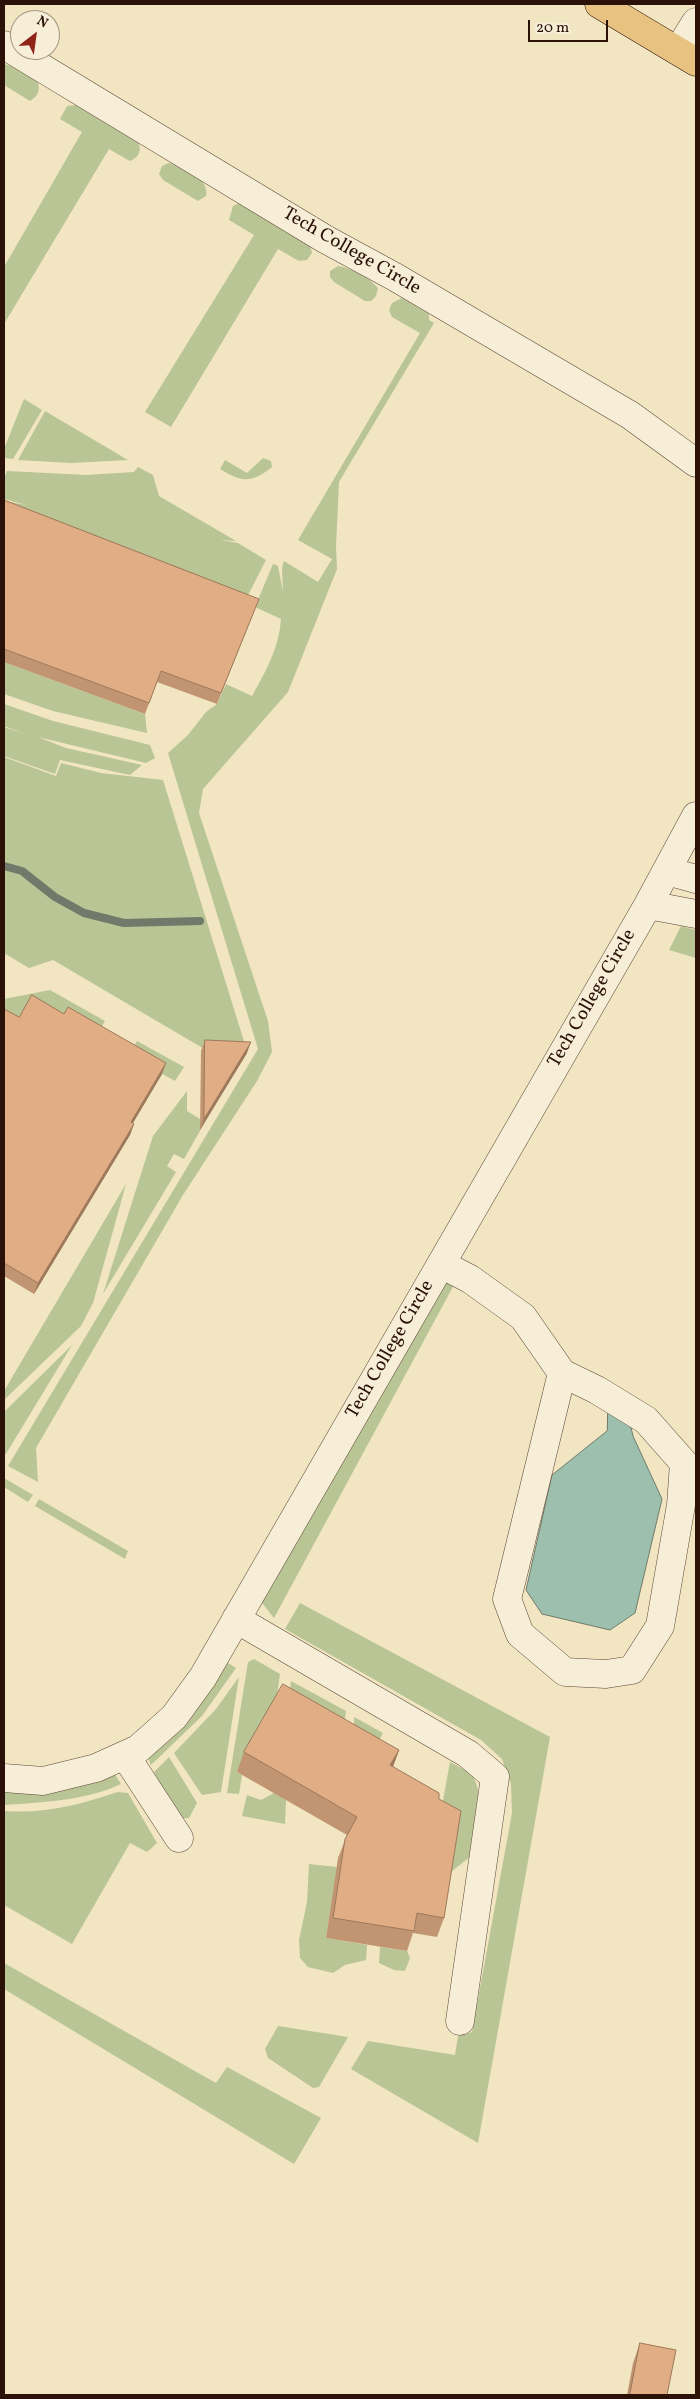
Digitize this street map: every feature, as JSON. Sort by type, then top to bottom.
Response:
[{"type":"main road","points":[[599,4],[687,57]]},
{"type":"street","points":[[687,57],[696,22]]},
{"type":"street","name":"Tech College Circle","points":[[4,45],[325,239],[395,277],[630,415],[696,463]]},
{"type":"street","name":"Tech College Circle","points":[[4,1778],[43,1781],[96,1768],[138,1749],[174,1717],[203,1677],[648,905],[696,816]]},
{"type":"street","points":[[667,871],[696,879]]},
{"type":"street","points":[[648,905],[696,914]]},
{"type":"street","points":[[441,1264],[470,1279],[523,1317],[562,1373],[646,1420],[684,1463],[681,1505],[660,1626],[632,1670],[606,1674],[565,1672],[520,1634],[507,1599],[562,1373]]},
{"type":"street","points":[[236,1619],[468,1754],[495,1777],[460,2021]]},
{"type":"street","points":[[125,1755],[179,1838]]},
{"type":"shaded area","points":[[4,64],[11,66],[38,82],[38,93],[33,99],[30,101],[4,85]]},
{"type":"shaded area","points":[[76,105],[139,143],[140,149],[137,156],[130,161],[109,149],[4,324],[4,267],[82,132],[60,119],[67,106]]},
{"type":"shaded area","points":[[169,163],[182,167],[200,179],[204,184],[206,196],[198,201],[163,180],[159,174],[162,166]]},
{"type":"shaded area","points":[[239,203],[310,245],[312,253],[307,260],[299,261],[278,249],[171,427],[145,412],[254,235],[229,220],[233,206]]},
{"type":"shaded area","points":[[338,266],[355,271],[370,280],[378,288],[376,296],[371,301],[365,301],[334,282],[330,277],[330,271]]},
{"type":"shaded area","points":[[402,298],[429,314],[429,320],[434,323],[339,482],[336,546],[337,569],[288,692],[203,789],[199,813],[268,1021],[272,1052],[257,1081],[183,1195],[36,1448],[38,1482],[8,1466],[258,1049],[168,753],[188,735],[206,712],[217,704],[226,684],[252,696],[257,687],[271,659],[280,630],[281,619],[255,607],[273,564],[278,566],[283,592],[282,568],[284,561],[318,582],[332,559],[298,540],[420,333],[392,317],[389,310],[392,303]]},
{"type":"shaded area","points":[[24,399],[42,410],[13,459],[4,458],[4,449]]},
{"type":"shaded area","points":[[45,411],[128,460],[71,463],[18,460]]},
{"type":"shaded area","points":[[263,458],[271,461],[272,467],[265,473],[252,479],[240,479],[220,469],[225,460],[247,473]]},
{"type":"shaded area","points":[[138,467],[153,475],[159,496],[236,541],[220,540],[238,543],[266,560],[243,605],[4,501],[27,505],[4,499],[4,478],[7,471],[86,475],[134,472]]},
{"type":"shaded area","points":[[4,662],[145,714],[147,733],[53,711],[4,694]]},
{"type":"shaded area","points":[[4,704],[53,721],[150,745],[155,758],[146,763],[38,737],[66,748],[142,765],[130,775],[60,760],[55,774],[4,756],[4,727],[26,734],[4,726]]},
{"type":"shaded area","points":[[4,757],[56,776],[61,763],[101,773],[163,780],[247,1051],[206,1050],[53,960],[29,968],[4,953]]},
{"type":"shaded area","points":[[681,926],[696,930],[696,958],[669,950]]},
{"type":"shaded area","points":[[50,990],[105,1021],[96,1036],[15,1028],[4,1022],[4,999]]},
{"type":"shaded area","points":[[137,1041],[184,1067],[175,1081],[129,1055]]},
{"type":"shaded area","points":[[187,1091],[187,1111],[205,1122],[184,1159],[174,1154],[167,1166],[176,1172],[103,1294],[153,1136]]},
{"type":"shaded area","points":[[126,1184],[93,1303],[81,1326],[4,1400],[4,1391]]},
{"type":"shaded area","points":[[441,1280],[455,1283],[274,1618],[258,1598]]},
{"type":"shaded area","points":[[72,1345],[4,1457],[4,1412]]},
{"type":"shaded area","points":[[608,1413],[629,1419],[633,1436],[662,1499],[635,1613],[610,1630],[542,1614],[526,1590],[552,1475],[607,1431]]},
{"type":"shaded area","points":[[4,1478],[33,1495],[28,1502],[4,1487]]},
{"type":"shaded area","points":[[39,1499],[128,1551],[125,1559],[35,1506]]},
{"type":"shaded area","points":[[300,1603],[550,1737],[478,2143],[351,2069],[368,2041],[455,2055],[458,2036],[472,2032],[512,1813],[511,1784],[502,1759],[481,1740],[285,1629]]},
{"type":"shaded area","points":[[254,1659],[280,1674],[276,1703],[237,1772],[242,1775],[239,1794],[227,1793],[248,1662]]},
{"type":"shaded area","points":[[228,1663],[236,1668],[202,1716],[151,1765],[147,1756],[196,1709]]},
{"type":"shaded area","points":[[239,1677],[221,1792],[202,1795],[174,1753],[216,1709]]},
{"type":"shaded area","points":[[291,1681],[346,1711],[342,1741],[288,1710]]},
{"type":"shaded area","points":[[354,1717],[383,1733],[370,1757],[355,1748]]},
{"type":"shaded area","points":[[169,1757],[197,1803],[189,1818],[179,1819],[154,1772]]},
{"type":"shaded area","points":[[450,1762],[473,1777],[477,1785],[479,1805],[471,1856],[446,1876],[439,1822]]},
{"type":"shaded area","points":[[115,1775],[121,1784],[93,1794],[64,1800],[4,1805],[4,1792],[32,1793],[46,1791]]},
{"type":"shaded area","points":[[118,1792],[128,1793],[157,1843],[147,1852],[130,1843],[72,1944],[4,1905],[4,1811],[19,1812],[62,1808]]},
{"type":"shaded area","points":[[274,1793],[286,1800],[285,1824],[242,1816],[247,1795],[261,1800]]},
{"type":"shaded area","points":[[309,1864],[337,1867],[326,1938],[367,1945],[366,1960],[345,1965],[333,1973],[308,1967],[300,1958],[299,1940],[307,1902]]},
{"type":"shaded area","points":[[380,1947],[407,1951],[410,1958],[405,1971],[394,1970],[379,1963]]},
{"type":"shaded area","points":[[4,1963],[216,2083],[227,2067],[321,2118],[294,2164],[4,1989]]},
{"type":"shaded area","points":[[278,2026],[348,2037],[319,2087],[313,2088],[268,2058],[265,2049]]},
{"type":"building","points":[[4,500],[259,599],[221,693],[161,671],[149,703],[4,649]]},
{"type":"building","points":[[32,995],[64,1014],[68,1007],[166,1063],[131,1122],[134,1124],[38,1283],[4,1263],[4,1009],[19,1017]]},
{"type":"building","points":[[205,1040],[251,1042],[204,1119]]},
{"type":"building","points":[[283,1684],[399,1750],[390,1765],[439,1793],[439,1799],[461,1811],[444,1918],[417,1913],[414,1931],[333,1918],[345,1839],[357,1817],[244,1752]]},
{"type":"building","points":[[640,2343],[676,2350],[667,2395],[630,2395]]},
{"type":"waterway","points":[[4,866],[22,871],[55,897],[84,913],[124,923],[200,921]]}]
